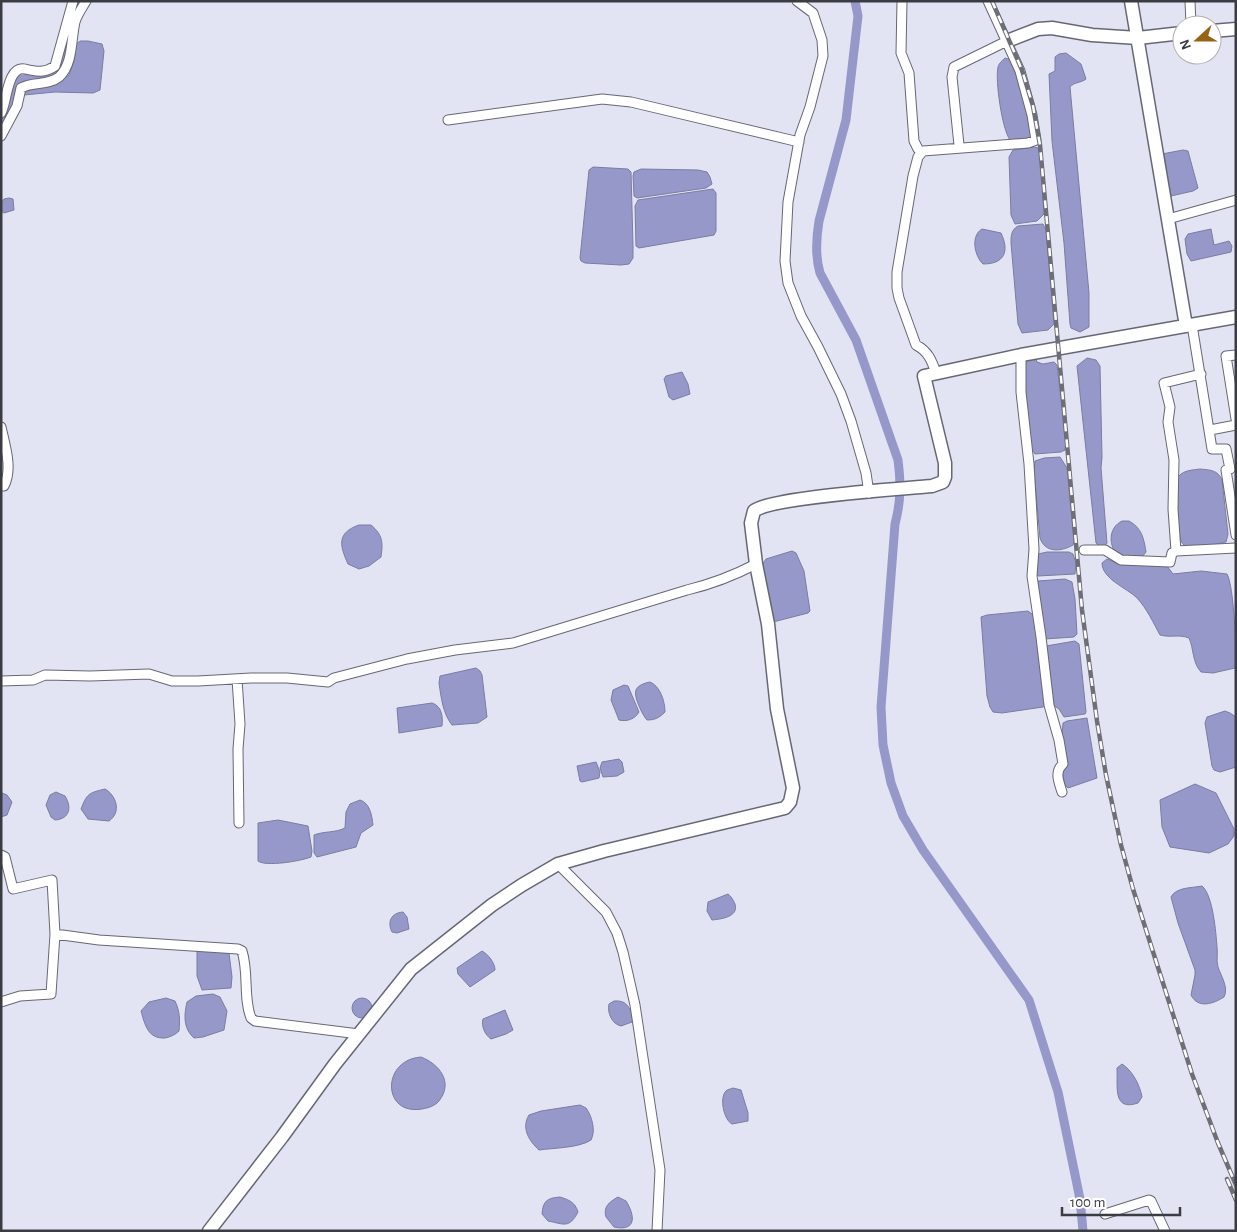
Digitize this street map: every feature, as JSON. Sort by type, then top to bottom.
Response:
[{"type":"street","points":[[1,113],[7,89],[13,75],[18,70],[21,68],[41,72],[50,70],[55,66],[74,1]]},
{"type":"street","points":[[1,136],[17,106],[21,88],[31,84],[51,81],[59,77],[64,71],[68,63],[75,20],[86,1]]},
{"type":"street","points":[[797,1],[813,13],[822,40],[823,56],[799,142],[788,211],[785,261],[788,283],[801,316],[818,347],[848,412],[872,492]]},
{"type":"street","points":[[902,1],[901,53],[909,73],[914,141],[922,152]]},
{"type":"street","points":[[936,373],[924,349],[916,345],[897,288],[899,255],[918,157],[922,152],[1033,142],[1036,140],[1026,88],[988,1]]},
{"type":"street","points":[[1084,550],[1105,550],[1121,560],[1170,562],[1172,553],[1176,551],[1236,546],[1226,470],[1230,469],[1229,455],[1226,449],[1212,449],[1200,374],[1168,218],[1131,1]]},
{"type":"street","points":[[1190,1],[1191,15]]},
{"type":"street","points":[[959,145],[952,76],[954,67],[1007,41],[1038,29],[1052,28],[1092,35],[1138,38],[1172,34]]},
{"type":"street","points":[[1222,30],[1236,29]]},
{"type":"street","points":[[448,120],[602,99],[631,102],[799,142]]},
{"type":"street","points":[[1168,218],[1236,200]]},
{"type":"street","points":[[209,1231],[282,1137],[335,1064],[411,969],[492,905],[558,864],[604,851],[785,808],[790,802],[793,788],[777,709],[768,624],[756,564],[751,522],[754,512],[758,508],[802,500],[932,486],[943,482],[945,477],[940,438],[923,377],[1021,355],[1236,317]]},
{"type":"street","points":[[1021,355],[1021,392],[1029,464],[1034,549],[1032,576],[1049,705],[1059,740],[1063,764],[1057,774],[1062,792]]},
{"type":"street","points":[[1236,355],[1226,356],[1236,419]]},
{"type":"street","points":[[1176,551],[1172,509],[1174,460],[1168,422],[1170,407],[1164,383],[1200,374]]},
{"type":"street","points":[[1210,430],[1236,425]]},
{"type":"street","points":[[1,427],[8,468],[7,481],[4,486],[1,486]]},
{"type":"street","points":[[1,681],[33,680],[45,675],[149,674],[172,681],[287,678],[328,682],[334,678],[407,659],[455,650],[513,643],[714,583],[756,564]]},
{"type":"street","points":[[237,678],[240,724],[238,749],[239,823]]},
{"type":"street","points":[[1,855],[4,857],[13,889],[52,880],[55,934],[51,994],[20,996],[1,1002]]},
{"type":"street","points":[[558,864],[606,912],[617,934],[623,952],[635,1004],[660,1170],[657,1231]]},
{"type":"street","points":[[55,934],[99,940],[238,949],[243,954],[247,1006],[251,1018],[255,1021],[359,1034]]},
{"type":"street","points":[[1105,1214],[1149,1200],[1165,1231]]},
{"type":"water","points":[[80,41],[102,44],[104,51],[100,90],[93,93],[55,92],[24,95],[23,92],[26,89],[62,80],[69,75],[74,61],[76,44]]},
{"type":"water","points":[[1066,53],[1081,64],[1086,79],[1070,87],[1089,293],[1089,327],[1080,332],[1071,328],[1070,324],[1064,243],[1052,141],[1049,74],[1055,71],[1055,57]]},
{"type":"water","points":[[1005,58],[1011,60],[1019,71],[1033,136],[1023,140],[1010,140],[1004,126],[998,93],[997,73],[998,66]]},
{"type":"water","points":[[1038,148],[1040,154],[1044,214],[1037,221],[1015,224],[1011,215],[1009,157],[1013,150]]},
{"type":"water","points":[[1183,150],[1188,151],[1198,188],[1171,196],[1162,154]]},
{"type":"water","points":[[593,167],[628,169],[631,172],[633,258],[629,264],[585,263],[581,261],[589,170]]},
{"type":"water","points":[[641,169],[698,170],[707,172],[712,184],[706,188],[637,198],[634,196],[633,176],[634,172]]},
{"type":"water","points":[[713,189],[716,193],[716,231],[714,235],[639,248],[636,246],[635,206],[638,200]]},
{"type":"water","points":[[4,199],[13,199],[14,210],[4,213],[1,211],[1,203]]},
{"type":"water","points":[[1043,224],[1046,230],[1054,324],[1048,330],[1022,333],[1018,324],[1011,236],[1014,229],[1018,226]]},
{"type":"water","points":[[982,229],[1001,233],[1004,240],[1005,251],[1003,256],[996,262],[983,264],[978,257],[975,241],[978,232]]},
{"type":"water","points":[[1211,229],[1214,245],[1229,241],[1232,246],[1231,252],[1191,261],[1187,254],[1185,239],[1188,234]]},
{"type":"water","points":[[1025,356],[1035,356],[1037,362],[1043,364],[1054,362],[1057,365],[1066,441],[1065,450],[1061,452],[1035,454],[1030,447],[1023,367]]},
{"type":"water","points":[[1087,358],[1096,360],[1100,366],[1101,468],[1107,543],[1105,546],[1100,547],[1096,543],[1077,366]]},
{"type":"water","points":[[682,372],[688,384],[690,394],[673,400],[669,397],[664,379],[666,376]]},
{"type":"water","points":[[1060,457],[1067,468],[1074,541],[1073,545],[1054,550],[1049,549],[1042,543],[1040,538],[1034,470],[1035,461],[1044,458]]},
{"type":"water","points":[[1200,469],[1216,472],[1222,480],[1228,534],[1226,542],[1192,547],[1184,545],[1181,541],[1177,523],[1176,489],[1179,476],[1189,471]]},
{"type":"water","points":[[1122,521],[1129,521],[1140,530],[1146,552],[1142,557],[1119,557],[1115,553],[1111,543],[1112,533],[1117,524]]},
{"type":"water","points":[[359,525],[371,525],[375,529],[380,536],[382,548],[381,557],[369,566],[359,569],[348,564],[343,551],[342,541],[346,532]]},
{"type":"water","points":[[792,551],[796,553],[804,571],[810,611],[773,622],[762,565],[766,559]]},
{"type":"water","points":[[1047,552],[1069,552],[1073,554],[1076,563],[1075,574],[1038,576],[1035,572],[1036,556]]},
{"type":"water","points":[[1107,559],[1117,563],[1167,566],[1173,574],[1201,571],[1227,574],[1233,605],[1235,668],[1213,673],[1201,672],[1196,664],[1189,638],[1160,635],[1147,611],[1137,598],[1106,574],[1102,563]]},
{"type":"water","points":[[1065,579],[1072,582],[1077,634],[1074,637],[1045,639],[1037,589],[1038,581]]},
{"type":"water","points":[[1028,611],[1036,617],[1046,705],[1002,713],[993,712],[987,696],[981,617]]},
{"type":"water","points":[[1075,641],[1079,644],[1086,712],[1085,714],[1064,717],[1059,709],[1053,705],[1046,646]]},
{"type":"water","points":[[476,668],[482,675],[487,717],[478,723],[452,725],[446,716],[443,705],[439,683],[440,676]]},
{"type":"water","points":[[650,682],[657,687],[661,694],[665,712],[657,718],[647,720],[639,706],[635,693],[637,688]]},
{"type":"water","points":[[624,685],[628,686],[639,712],[633,718],[625,721],[619,720],[611,700],[613,690]]},
{"type":"water","points":[[432,703],[440,709],[442,726],[399,733],[397,708]]},
{"type":"water","points":[[1225,711],[1236,717],[1236,767],[1220,772],[1214,770],[1212,766],[1205,723],[1207,717]]},
{"type":"water","points":[[1087,718],[1097,778],[1068,788],[1065,785],[1062,771],[1067,759],[1062,734],[1063,723]]},
{"type":"water","points":[[619,759],[622,762],[624,772],[617,776],[603,777],[600,768],[602,762]]},
{"type":"water","points":[[596,762],[600,772],[599,778],[580,781],[577,766]]},
{"type":"water","points":[[1195,784],[1216,793],[1234,829],[1234,836],[1228,844],[1209,853],[1170,847],[1162,827],[1160,800]]},
{"type":"water","points":[[105,789],[115,799],[116,809],[113,817],[109,821],[88,819],[81,809],[85,800],[92,793]]},
{"type":"water","points":[[56,792],[65,796],[69,808],[67,815],[55,820],[51,817],[46,805],[50,795]]},
{"type":"water","points":[[2,793],[7,795],[12,802],[7,815],[1,817]]},
{"type":"water","points":[[360,800],[368,807],[373,825],[361,833],[356,847],[317,857],[314,853],[314,835],[345,828],[346,812],[350,804]]},
{"type":"water","points":[[278,820],[308,826],[312,851],[311,857],[292,862],[262,863],[258,861],[258,823]]},
{"type":"water","points":[[1202,886],[1209,897],[1216,933],[1217,964],[1226,990],[1224,997],[1206,1004],[1198,1002],[1191,995],[1195,970],[1171,897],[1177,891]]},
{"type":"water","points":[[728,894],[735,904],[734,912],[732,915],[712,920],[707,911],[708,902]]},
{"type":"water","points":[[403,912],[407,917],[409,929],[397,933],[392,932],[391,919],[396,914]]},
{"type":"water","points":[[197,950],[227,950],[232,977],[231,988],[202,990],[197,976]]},
{"type":"water","points":[[482,951],[491,959],[495,970],[470,987],[458,974],[457,968]]},
{"type":"water","points":[[213,994],[220,997],[227,1011],[224,1030],[194,1038],[190,1034],[185,1021],[187,1002],[196,996]]},
{"type":"water","points":[[166,998],[175,1001],[177,1005],[179,1031],[169,1037],[159,1038],[148,1030],[141,1011],[149,1002]]},
{"type":"water","points":[[362,998],[369,1001],[372,1008],[369,1015],[362,1018],[355,1015],[352,1008],[355,1001]]},
{"type":"water","points":[[614,1001],[626,1004],[633,1017],[632,1022],[621,1026],[613,1021],[609,1004]]},
{"type":"water","points":[[505,1010],[513,1030],[491,1039],[484,1030],[483,1019]]},
{"type":"water","points":[[421,1057],[439,1069],[445,1081],[445,1087],[439,1101],[433,1105],[422,1109],[409,1109],[399,1104],[394,1096],[392,1087],[393,1077],[399,1067],[408,1060]]},
{"type":"water","points":[[1122,1064],[1135,1078],[1142,1097],[1138,1103],[1124,1104],[1120,1100],[1117,1089],[1117,1068]]},
{"type":"water","points":[[733,1088],[741,1090],[748,1113],[748,1121],[732,1124],[727,1118],[723,1109],[724,1094]]},
{"type":"water","points":[[580,1105],[586,1108],[592,1119],[593,1132],[591,1140],[580,1145],[539,1150],[535,1146],[529,1138],[526,1129],[529,1115],[541,1111]]},
{"type":"water","points":[[560,1197],[571,1202],[578,1212],[572,1221],[566,1224],[548,1221],[542,1214],[546,1201]]},
{"type":"water","points":[[618,1197],[626,1201],[631,1212],[632,1221],[627,1227],[614,1227],[606,1217],[605,1210],[607,1205]]},
{"type":"waterway","points":[[1,121],[10,106],[19,80],[50,74],[55,70],[64,52],[80,1]]},
{"type":"waterway","points":[[855,1],[858,16],[846,120],[819,221],[817,254],[820,273],[856,340],[898,460],[899,500],[895,524],[881,707],[883,745],[891,783],[903,816],[923,850],[1029,1000],[1058,1092],[1080,1199],[1083,1231]]},
{"type":"railway","points":[[992,1],[1022,70],[1033,106],[1040,145],[1082,610],[1106,775],[1121,845],[1133,889],[1192,1074],[1236,1185]]},
{"type":"railway","points":[[1227,1179],[1236,1200]]}]
